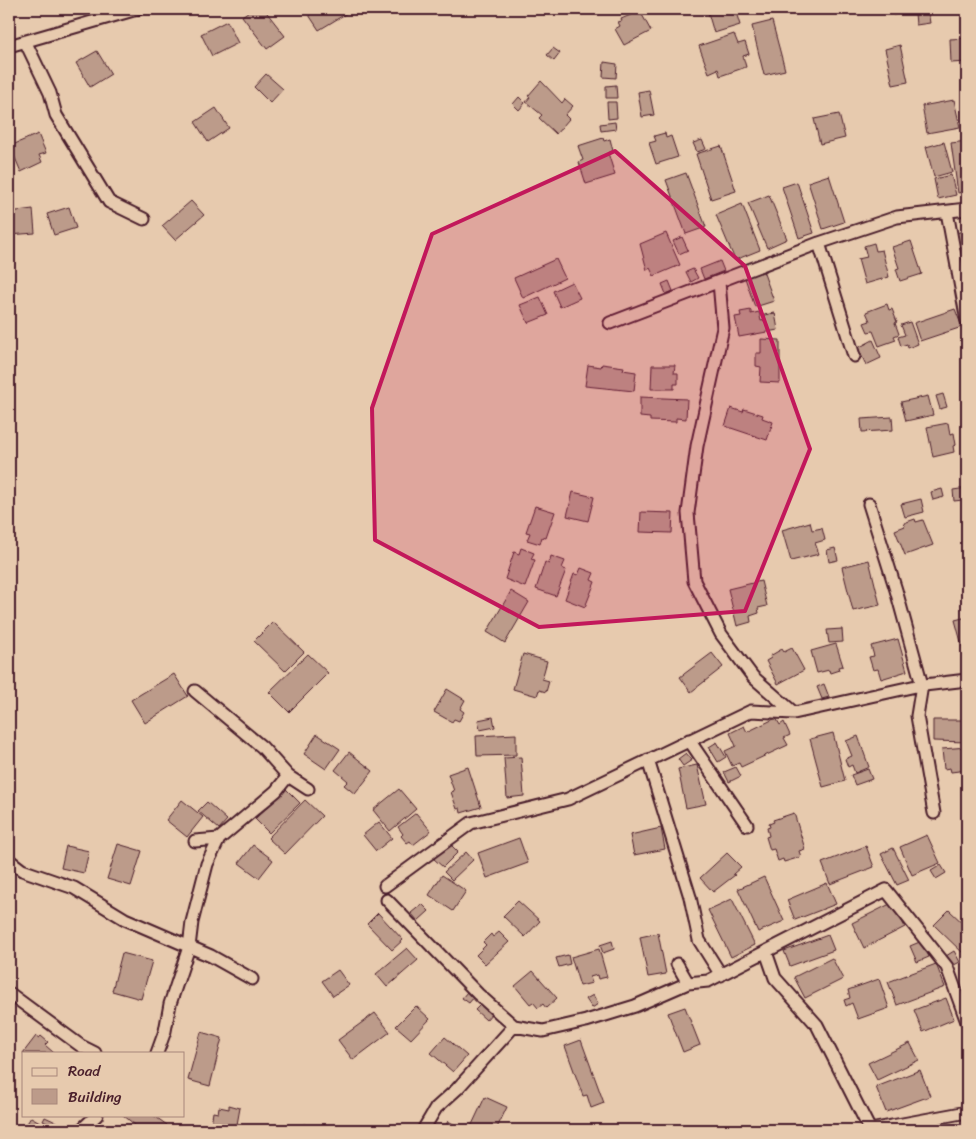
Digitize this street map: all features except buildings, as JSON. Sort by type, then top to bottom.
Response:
[{"type":"street","points":[[9,46],[26,43],[137,9]]},
{"type":"street","points":[[26,43],[50,93],[56,115],[109,202],[144,219]]},
{"type":"street","points":[[610,323],[819,243],[897,217],[967,209]]},
{"type":"street","points":[[947,212],[967,321]]},
{"type":"street","points":[[819,243],[854,356]]},
{"type":"street","points":[[719,282],[723,328],[697,446],[688,512],[694,581],[726,641],[753,677],[794,713]]},
{"type":"street","points":[[868,504],[896,590],[922,685],[917,716],[934,814]]},
{"type":"street","points":[[385,886],[471,823],[568,799],[751,711],[794,713],[922,685],[967,680]]},
{"type":"street","points":[[196,691],[262,747],[288,776],[308,789]]},
{"type":"street","points":[[689,740],[747,824]]},
{"type":"street","points":[[648,760],[687,888],[699,940],[721,975]]},
{"type":"street","points":[[157,1052],[165,1031],[179,974],[189,947],[192,922],[207,864],[219,839],[276,791],[288,776]]},
{"type":"street","points":[[195,841],[219,839]]},
{"type":"street","points":[[9,860],[22,870],[74,888],[125,919],[189,947],[252,979]]},
{"type":"street","points":[[387,900],[478,994],[514,1026],[542,1032],[635,1006],[688,983],[708,981],[886,890],[946,967],[967,1022]]},
{"type":"street","points":[[766,952],[775,978],[817,1025],[870,1130],[967,1112]]},
{"type":"street","points":[[677,964],[688,983]]},
{"type":"street","points":[[9,993],[81,1046],[93,1052]]},
{"type":"street","points":[[423,1130],[436,1108],[457,1089],[514,1026]]},
{"type":"street","points":[[81,1130],[96,1116]]},
{"type":"highlighted area","points":[[615,151],[745,266],[810,449],[745,611],[539,627],[375,540],[372,408],[432,234]]}]
